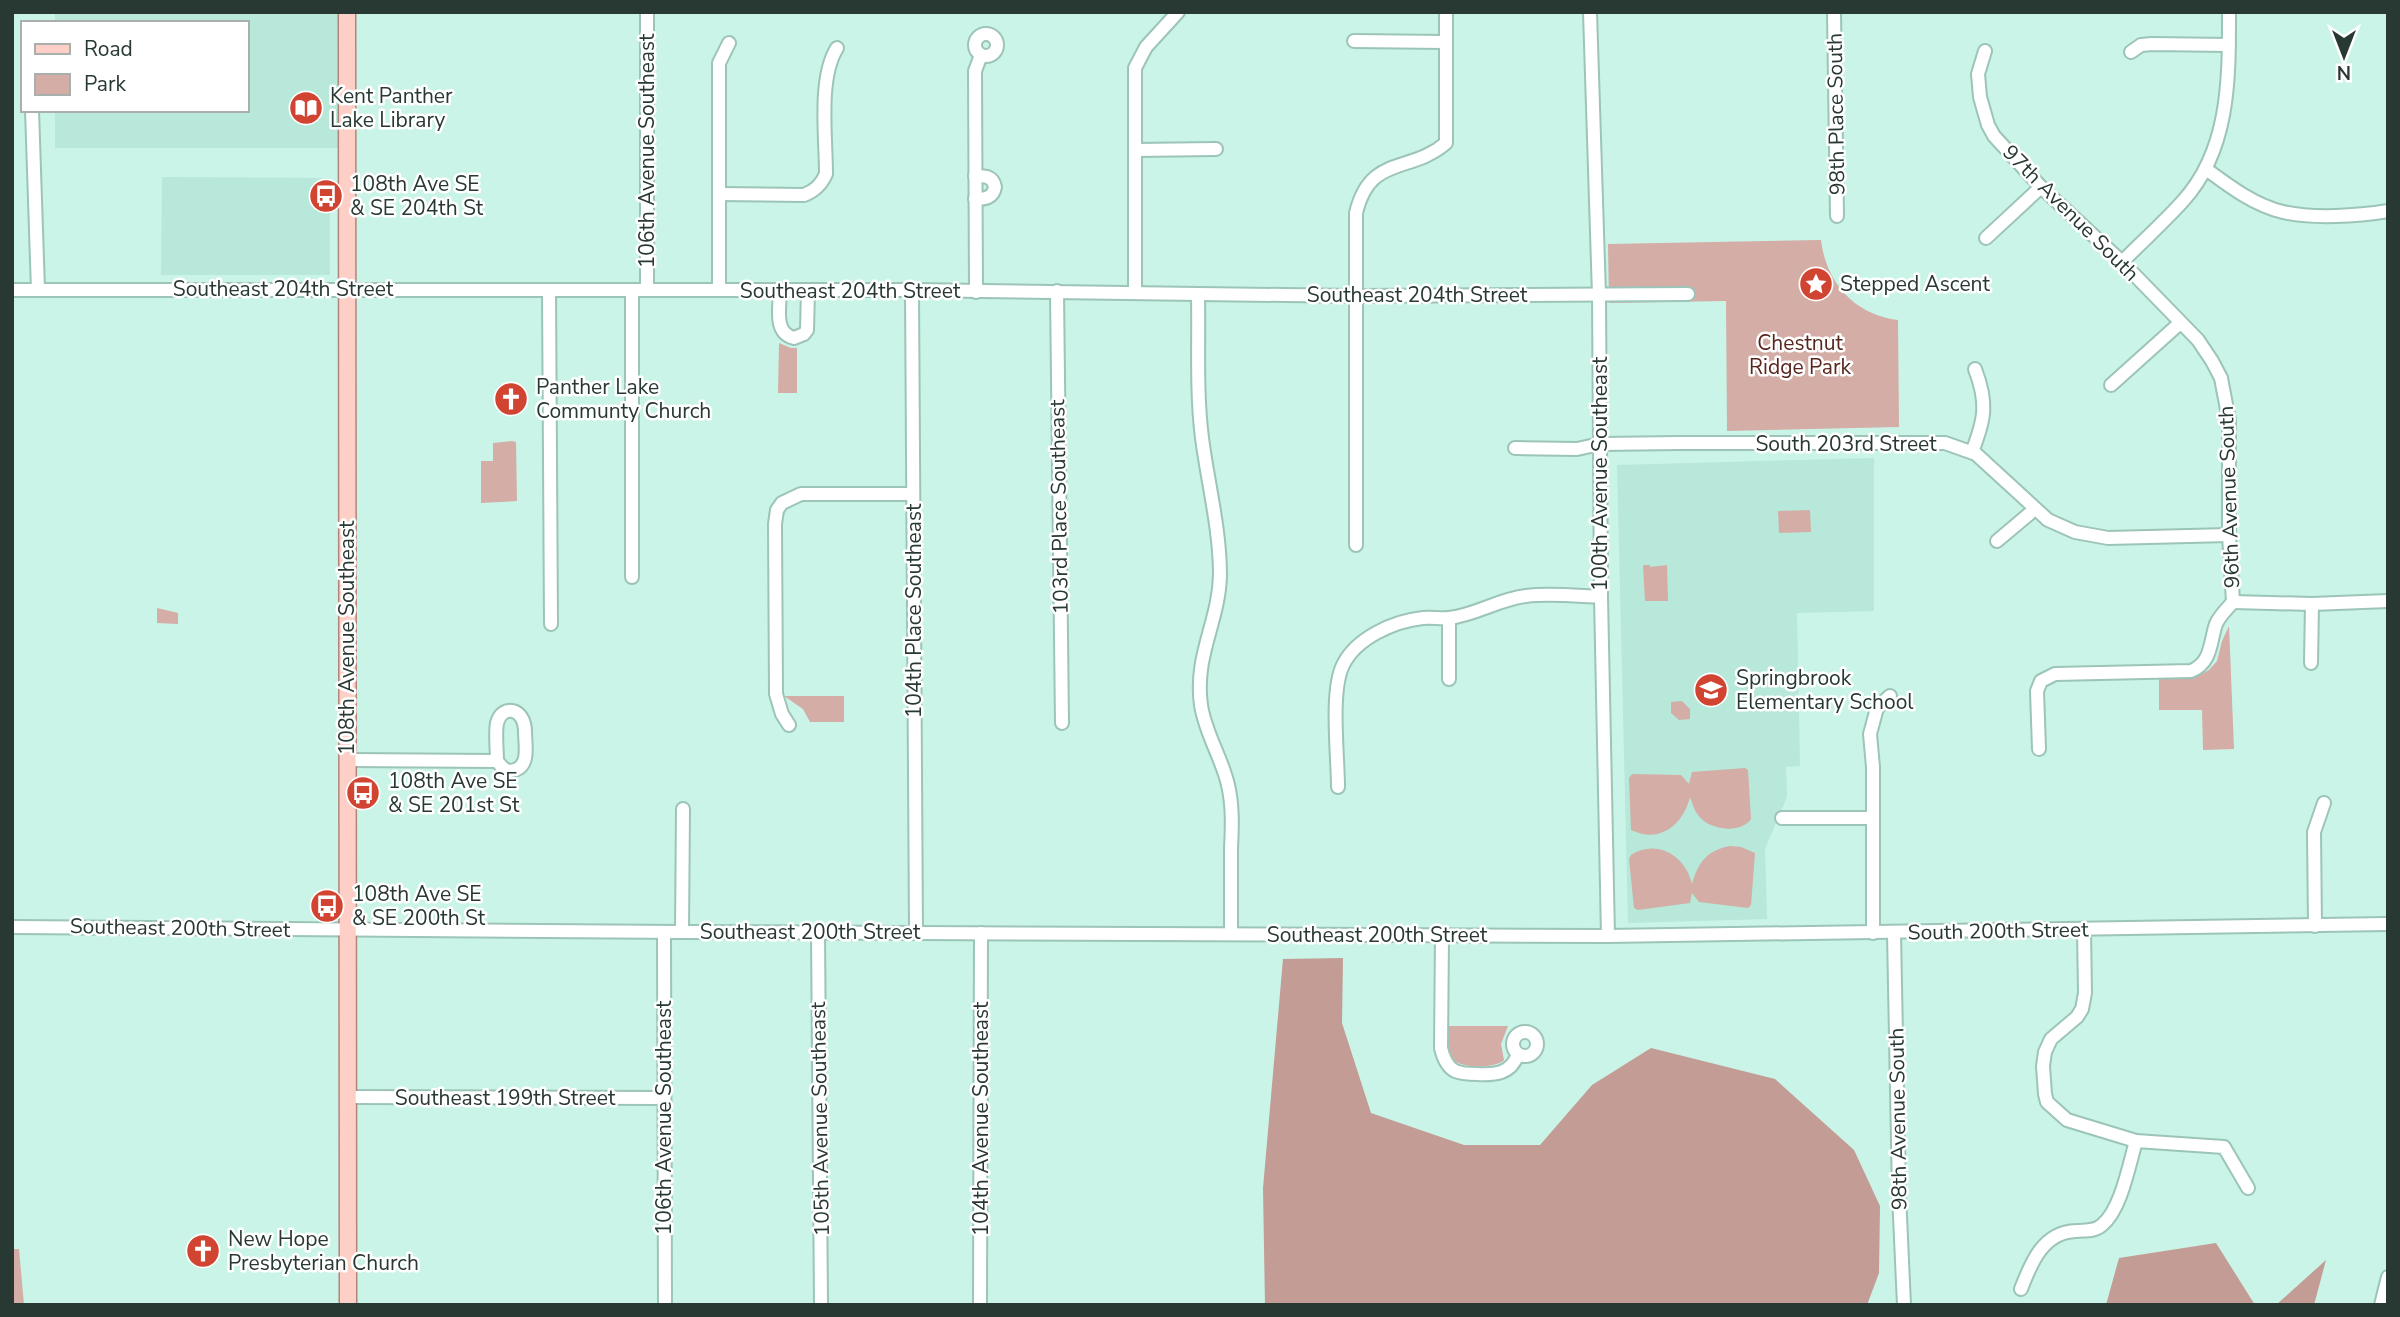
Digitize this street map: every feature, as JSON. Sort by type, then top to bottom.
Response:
[{"type":"main road","name":"108th Avenue Southeast","points":[[347,12],[348,1305]]},
{"type":"street","name":"106th Avenue Southeast","points":[[647,12],[647,290]]},
{"type":"street","points":[[1135,293],[1135,68],[1146,47],[1178,12]]},
{"type":"street","points":[[1356,545],[1356,213],[1360,196],[1372,178],[1383,170],[1435,152],[1446,143],[1446,12]]},
{"type":"street","name":"100th Avenue Southeast","points":[[1590,12],[1599,295],[1601,597],[1608,936]]},
{"type":"street","name":"98th Place South","points":[[1834,12],[1837,216]]},
{"type":"street","points":[[2122,262],[2184,200],[2206,169],[2222,125],[2229,72],[2229,12]]},
{"type":"street","points":[[1354,41],[1446,42]]},
{"type":"street","points":[[719,290],[719,62],[729,43]]},
{"type":"street","points":[[2131,52],[2141,45],[2152,44],[2229,45]]},
{"type":"street","points":[[719,194],[804,195],[817,187],[826,174],[825,75],[830,58],[837,47]]},
{"type":"street","name":"97th Avenue South","points":[[1984,51],[1978,84],[1988,125],[1994,136],[2041,187],[2122,262],[2180,323]]},
{"type":"street","points":[[976,292],[975,71],[981,55]]},
{"type":"street","points":[[32,112],[38,290]]},
{"type":"street","points":[[1135,150],[1216,149]]},
{"type":"street","points":[[2206,169],[2241,194],[2283,212],[2345,215],[2388,211]]},
{"type":"street","points":[[975,176],[992,179],[995,187],[988,198],[975,199]]},
{"type":"street","points":[[1986,238],[2041,187]]},
{"type":"street","name":"Southeast 204th Street","points":[[12,290],[912,290],[1355,296],[1688,294]]},
{"type":"street","points":[[549,290],[551,624]]},
{"type":"street","name":"106th Avenue Southeast","points":[[632,290],[632,576]]},
{"type":"street","points":[[780,290],[781,330],[794,338],[807,330],[808,290]]},
{"type":"street","name":"104th Place Southeast","points":[[912,290],[916,932]]},
{"type":"street","name":"103rd Place Southeast","points":[[1057,291],[1062,723]]},
{"type":"street","points":[[1198,295],[1199,404],[1220,550],[1216,611],[1200,662],[1201,706],[1229,788],[1232,818],[1231,934]]},
{"type":"street","points":[[2111,385],[2180,323]]},
{"type":"street","name":"96th Avenue South","points":[[2180,323],[2198,340],[2212,361],[2226,398],[2229,420],[2229,536],[2233,602]]},
{"type":"street","points":[[1972,453],[1981,429],[1984,405],[1975,369]]},
{"type":"street","name":"South 203rd Street","points":[[1515,448],[1577,449],[1600,444],[1945,443],[1972,453],[1989,464],[2035,509],[2062,528],[2108,538],[2229,536]]},
{"type":"street","points":[[789,724],[782,714],[776,694],[777,510],[782,503],[802,494],[913,494]]},
{"type":"street","points":[[1997,541],[2035,509]]},
{"type":"street","points":[[1338,787],[1337,688],[1343,665],[1352,651],[1373,635],[1397,623],[1424,618],[1449,618],[1527,596],[1601,597]]},
{"type":"street","points":[[2039,749],[2037,691],[2041,681],[2055,674],[2191,671],[2198,668],[2209,653],[2218,620],[2233,602],[2312,604],[2388,601]]},
{"type":"street","points":[[2311,663],[2312,604]]},
{"type":"street","points":[[1449,618],[1449,679]]},
{"type":"street","points":[[1873,933],[1873,767],[1870,734],[1877,708],[1890,696]]},
{"type":"street","points":[[347,760],[497,761]]},
{"type":"street","points":[[2315,926],[2314,832],[2324,803]]},
{"type":"street","points":[[682,932],[683,809]]},
{"type":"street","points":[[1782,818],[1872,818]]},
{"type":"street","name":"South 200th Street","points":[[1608,936],[2388,924]]},
{"type":"street","name":"Southeast 200th Street","points":[[12,927],[1608,936]]},
{"type":"street","points":[[2084,930],[2085,993],[2082,1009],[2077,1017],[2052,1039],[2045,1052],[2043,1066],[2047,1102],[2067,1119],[2136,1141],[2224,1147],[2248,1188]]},
{"type":"street","name":"106th Avenue Southeast","points":[[664,932],[665,1305]]},
{"type":"street","name":"105th Avenue Southeast","points":[[818,933],[821,1305]]},
{"type":"street","name":"104th Avenue Southeast","points":[[980,1305],[981,933]]},
{"type":"street","name":"98th Avenue South","points":[[1895,933],[1899,1194],[1904,1305]]},
{"type":"street","points":[[1442,936],[1441,1048],[1444,1061],[1455,1071],[1462,1073],[1495,1075],[1510,1068],[1518,1054]]},
{"type":"street","name":"Southeast 199th Street","points":[[347,1097],[663,1098]]},
{"type":"street","points":[[2021,1289],[2033,1258],[2045,1244],[2061,1233],[2101,1227],[2110,1216],[2117,1204],[2136,1141]]},
{"type":"street","points":[[2381,1305],[2388,1277]]},
{"type":"shaded area","points":[[55,12],[346,12],[347,148],[55,148],[55,112],[248,112],[248,21],[55,21]]},
{"type":"shaded area","points":[[162,177],[330,178],[330,275],[161,275]]},
{"type":"shaded area","name":"Springbrook Elementary School","points":[[1874,458],[1874,611],[1797,613],[1800,766],[1786,767],[1787,797],[1765,849],[1767,919],[1628,923],[1617,465]]},
{"type":"shaded area","points":[[1343,958],[1342,1023],[1371,1113],[1464,1145],[1540,1145],[1592,1085],[1651,1048],[1775,1079],[1854,1150],[1880,1206],[1879,1273],[1867,1305],[1265,1305],[1263,1188],[1283,959]]},
{"type":"shaded area","points":[[2216,1243],[2255,1305],[2106,1305],[2119,1258]]},
{"type":"shaded area","points":[[2326,1260],[2314,1305],[2276,1305]]},
{"type":"green space","name":"Chestnut Ridge Park","points":[[1821,240],[1829,270],[1845,294],[1869,311],[1898,320],[1899,427],[1727,431],[1726,301],[1609,303],[1608,244]]},
{"type":"green space","points":[[779,343],[797,348],[797,393],[778,393]]},
{"type":"green space","points":[[516,442],[517,501],[481,503],[481,461],[493,461],[493,443]]},
{"type":"green space","points":[[1810,510],[1811,532],[1779,533],[1778,511]]},
{"type":"green space","points":[[1643,565],[1667,565],[1668,601],[1645,601]]},
{"type":"green space","points":[[157,608],[178,613],[178,624],[157,623]]},
{"type":"green space","points":[[2229,626],[2234,749],[2203,750],[2202,710],[2159,710],[2159,678],[2194,678],[2209,670],[2217,661]]},
{"type":"green space","points":[[784,696],[844,696],[844,722],[810,722],[803,709]]},
{"type":"green space","points":[[1682,701],[1690,709],[1690,719],[1679,720],[1671,713],[1671,702]]},
{"type":"green space","points":[[1745,768],[1748,770],[1751,819],[1747,823],[1728,829],[1709,824],[1701,819],[1690,797],[1682,816],[1669,829],[1651,835],[1631,830],[1629,778],[1632,774],[1681,775],[1689,784],[1692,772]]},
{"type":"green space","points":[[1730,846],[1755,853],[1751,905],[1748,908],[1699,902],[1692,893],[1690,903],[1638,910],[1634,908],[1629,859],[1631,855],[1651,849],[1669,853],[1684,866],[1692,884],[1697,870],[1709,854]]},
{"type":"green space","points":[[1449,1026],[1508,1026],[1501,1044],[1504,1060],[1487,1066],[1458,1063],[1450,1052]]},
{"type":"green space","points":[[12,1249],[19,1249],[24,1305],[12,1305]]},
{"type":"place","name":"Kent Panther Lake Library","points":[[306,108]]},
{"type":"place","name":"108th Ave SE & SE 204th St","points":[[326,196]]},
{"type":"place","name":"Stepped Ascent","points":[[1816,284]]},
{"type":"place","name":"Panther Lake Communty Church","points":[[511,399]]},
{"type":"place","name":"Springbrook Elementary School","points":[[1711,690]]},
{"type":"place","name":"108th Ave SE & SE 201st St","points":[[363,793]]},
{"type":"place","name":"108th Ave SE & SE 200th St","points":[[327,906]]},
{"type":"place","name":"New Hope Presbyterian Church","points":[[203,1251]]}]
